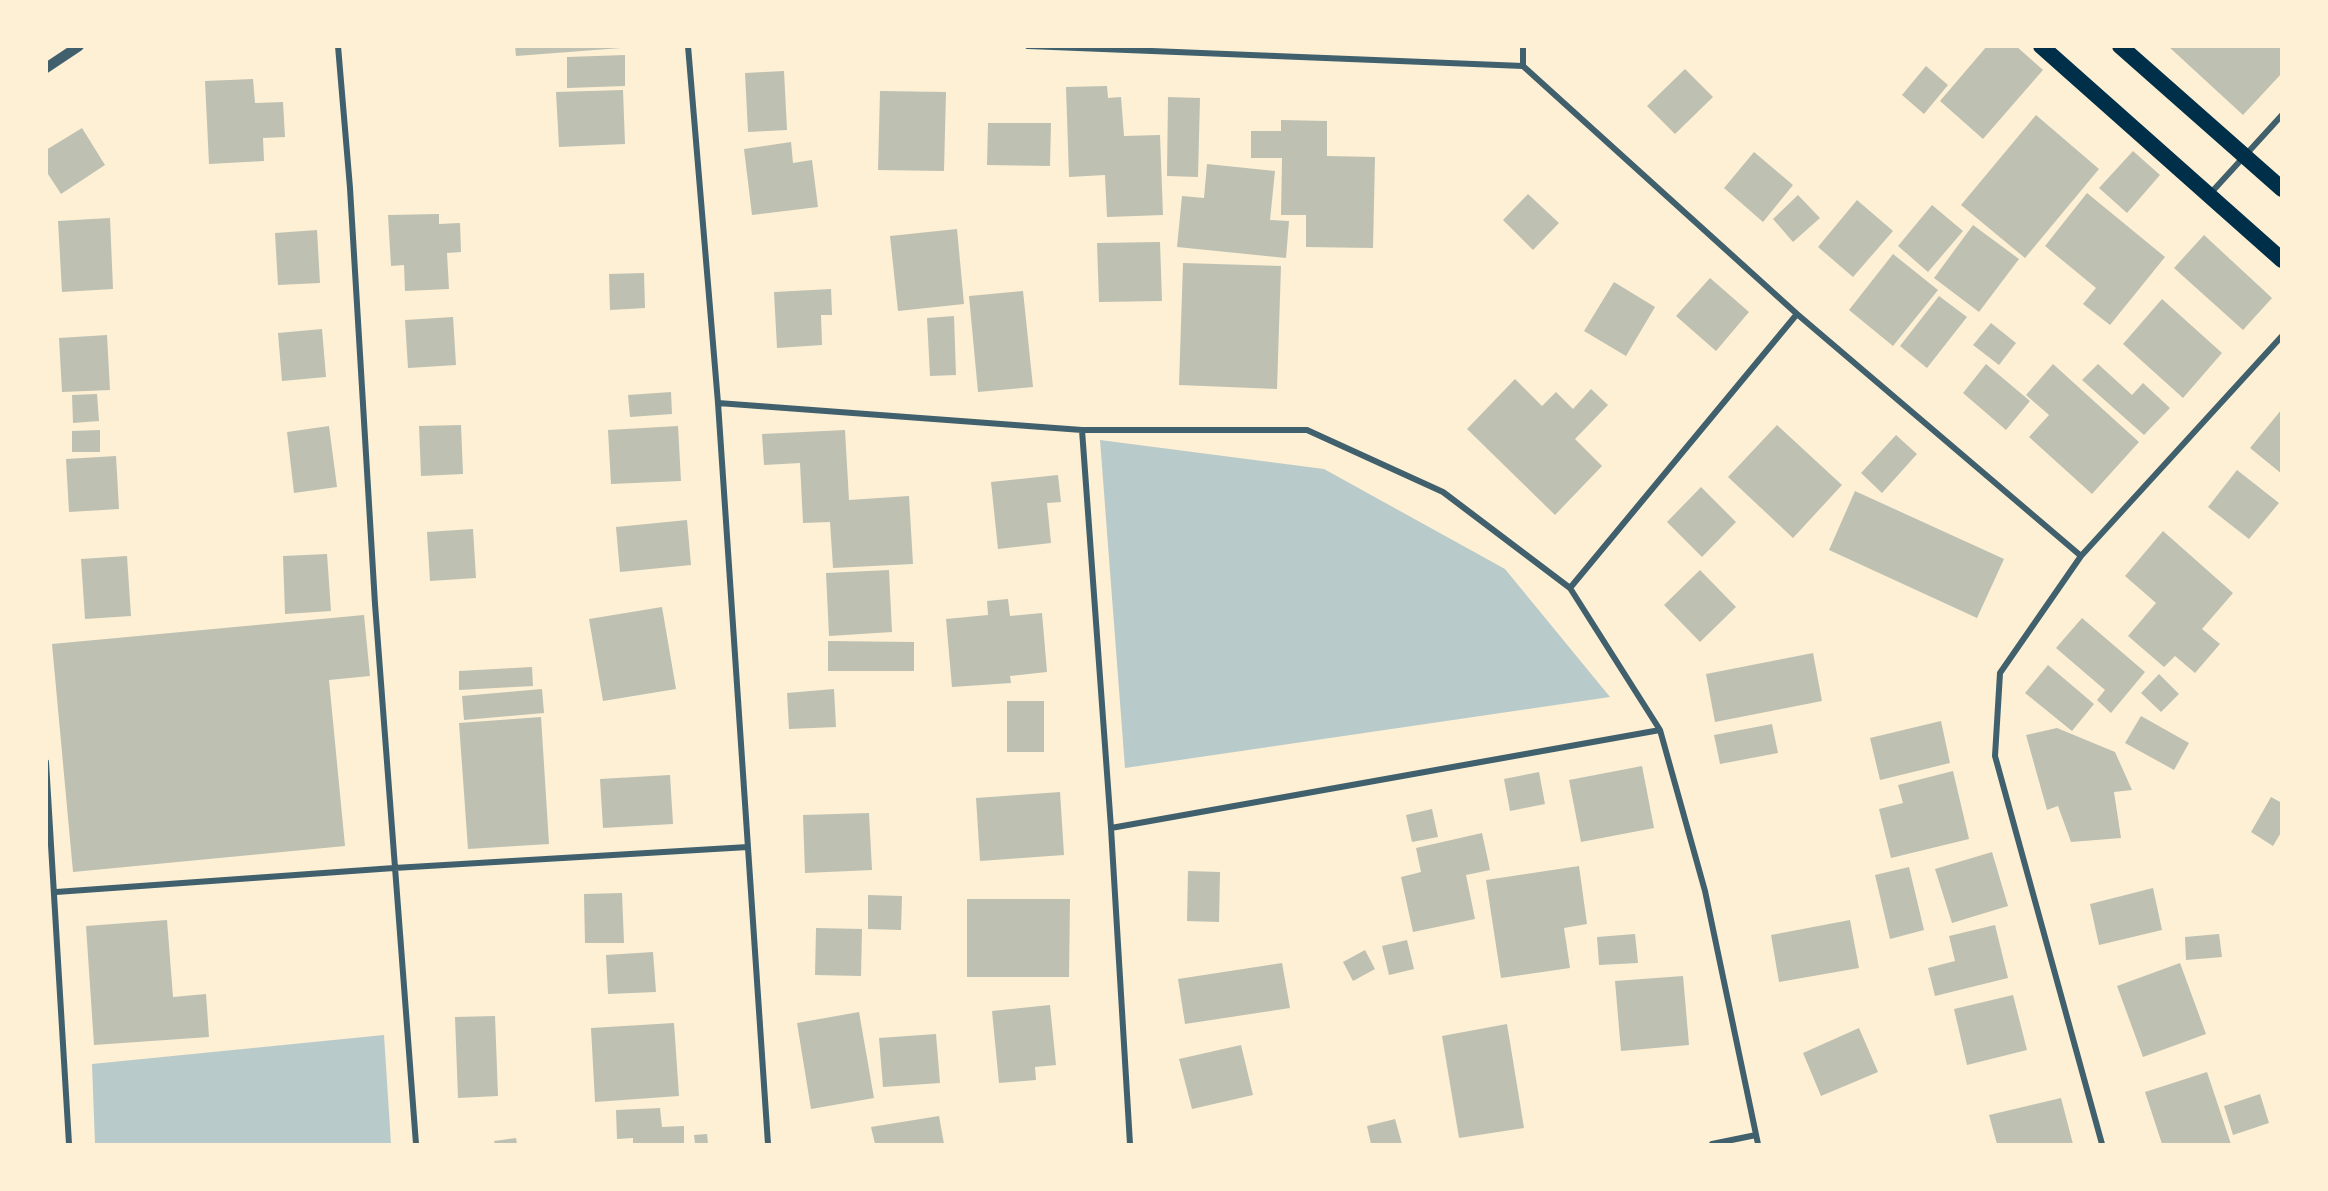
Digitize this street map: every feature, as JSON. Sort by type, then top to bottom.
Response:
[{"type":"highway","points":[[2041,46],[2282,260]]},
{"type":"highway","points":[[2120,46],[2282,189]]},
{"type":"street","points":[[46,68],[79,46]]},
{"type":"street","points":[[338,46],[350,188],[375,604],[416,1144]]},
{"type":"street","points":[[688,46],[718,403],[768,1144]]},
{"type":"street","points":[[1028,46],[1523,66],[1797,314],[2081,556]]},
{"type":"street","points":[[1523,46],[1523,66]]},
{"type":"street","points":[[2209,195],[2282,115]]},
{"type":"street","points":[[1570,588],[1797,314]]},
{"type":"street","points":[[2102,1144],[1995,756],[2000,673],[2081,556],[2282,336]]},
{"type":"street","points":[[718,403],[1082,430],[1307,430],[1443,492],[1570,588],[1660,730],[1705,891],[1758,1144]]},
{"type":"street","points":[[1082,430],[1111,828],[1130,1144]]},
{"type":"street","points":[[1111,828],[1660,730]]},
{"type":"street","points":[[46,762],[56,892],[69,1144]]},
{"type":"street","points":[[56,892],[394,868],[748,847]]},
{"type":"street","points":[[1712,1144],[1756,1135]]},
{"type":"shaded area","points":[[1100,440],[1324,469],[1505,569],[1610,697],[1125,768]]},
{"type":"shaded area","points":[[384,1035],[391,1144],[95,1144],[92,1064]]},
{"type":"building","points":[[515,46],[620,46],[621,48],[516,56]]},
{"type":"building","points":[[1987,46],[2016,46],[2043,70],[1983,139],[1940,101]]},
{"type":"building","points":[[2168,46],[2282,46],[2282,73],[2243,115]]},
{"type":"building","points":[[625,55],[625,86],[567,88],[567,57]]},
{"type":"building","points":[[1926,66],[1948,85],[1924,114],[1902,95]]},
{"type":"building","points":[[1685,69],[1713,97],[1675,134],[1647,106]]},
{"type":"building","points":[[784,71],[787,130],[748,132],[745,73]]},
{"type":"building","points":[[253,79],[255,103],[283,102],[285,137],[263,138],[264,161],[209,164],[205,81]]},
{"type":"building","points":[[1107,86],[1108,98],[1121,97],[1124,136],[1160,135],[1163,215],[1107,217],[1105,175],[1069,177],[1066,87]]},
{"type":"building","points":[[623,90],[625,144],[559,147],[556,92]]},
{"type":"building","points":[[880,91],[946,92],[944,171],[878,170]]},
{"type":"building","points":[[1168,97],[1200,98],[1198,177],[1167,176]]},
{"type":"building","points":[[2036,115],[2099,169],[2025,258],[1961,205]]},
{"type":"building","points":[[1281,120],[1327,121],[1327,156],[1375,157],[1373,248],[1306,247],[1306,215],[1281,215],[1282,158],[1251,158],[1251,131],[1281,131]]},
{"type":"building","points":[[988,123],[1051,123],[1050,166],[987,165]]},
{"type":"building","points":[[82,128],[105,165],[61,194],[46,171],[46,150]]},
{"type":"building","points":[[791,142],[793,163],[812,160],[818,207],[752,215],[744,149]]},
{"type":"building","points":[[2133,151],[2160,175],[2127,213],[2099,188]]},
{"type":"building","points":[[1754,152],[1793,185],[1763,222],[1724,188]]},
{"type":"building","points":[[1207,164],[1275,171],[1270,220],[1289,221],[1286,258],[1177,247],[1182,196],[1204,198]]},
{"type":"building","points":[[2087,193],[2165,257],[2110,325],[2083,304],[2096,288],[2045,246]]},
{"type":"building","points":[[1528,194],[1559,223],[1533,250],[1503,220]]},
{"type":"building","points":[[1798,195],[1820,218],[1793,242],[1773,219]]},
{"type":"building","points":[[1857,200],[1893,231],[1853,277],[1818,247]]},
{"type":"building","points":[[1932,205],[1963,231],[1928,272],[1898,246]]},
{"type":"building","points":[[439,214],[439,224],[460,223],[461,252],[447,253],[449,289],[405,291],[404,265],[391,266],[388,215]]},
{"type":"building","points":[[110,218],[113,289],[62,292],[58,221]]},
{"type":"building","points":[[1973,225],[2019,259],[1979,312],[1934,278]]},
{"type":"building","points":[[957,229],[964,304],[898,311],[890,236]]},
{"type":"building","points":[[317,230],[320,283],[278,285],[275,233]]},
{"type":"building","points":[[2204,235],[2272,298],[2243,330],[2174,268]]},
{"type":"building","points":[[1160,242],[1162,301],[1099,302],[1097,243]]},
{"type":"building","points":[[1893,254],[1938,290],[1893,346],[1849,310]]},
{"type":"building","points":[[1183,263],[1281,266],[1277,389],[1179,385]]},
{"type":"building","points":[[644,273],[645,308],[610,310],[609,274]]},
{"type":"building","points":[[1710,278],[1749,312],[1716,351],[1676,316]]},
{"type":"building","points":[[1614,282],[1655,307],[1626,356],[1584,331]]},
{"type":"building","points":[[831,289],[832,315],[821,315],[822,345],[777,348],[774,292]]},
{"type":"building","points":[[1023,291],[1033,387],[978,392],[969,296]]},
{"type":"building","points":[[1939,296],[1967,317],[1927,368],[1900,346]]},
{"type":"building","points":[[2162,299],[2222,353],[2183,398],[2123,344]]},
{"type":"building","points":[[954,316],[956,375],[930,376],[927,318]]},
{"type":"building","points":[[453,317],[456,365],[408,368],[405,320]]},
{"type":"building","points":[[1991,323],[2016,343],[1999,365],[1973,345]]},
{"type":"building","points":[[322,329],[326,377],[282,381],[278,333]]},
{"type":"building","points":[[107,335],[110,390],[62,392],[59,338]]},
{"type":"building","points":[[1986,364],[2030,401],[2006,430],[1963,393]]},
{"type":"building","points":[[2053,364],[2139,442],[2092,494],[2029,437],[2049,415],[2026,395]]},
{"type":"building","points":[[2098,364],[2132,395],[2143,383],[2170,408],[2144,435],[2082,380]]},
{"type":"building","points":[[1515,379],[1542,406],[1556,392],[1573,409],[1591,389],[1608,405],[1575,439],[1602,466],[1555,515],[1467,429]]},
{"type":"building","points":[[671,392],[672,414],[630,417],[628,395]]},
{"type":"building","points":[[97,394],[99,421],[73,423],[72,395]]},
{"type":"building","points":[[2282,409],[2282,474],[2250,448]]},
{"type":"building","points":[[461,425],[463,474],[421,476],[419,426]]},
{"type":"building","points":[[1777,425],[1842,485],[1793,538],[1728,477]]},
{"type":"building","points":[[329,426],[337,487],[294,493],[287,432]]},
{"type":"building","points":[[678,426],[681,481],[611,484],[608,430]]},
{"type":"building","points":[[100,430],[100,452],[72,452],[72,431]]},
{"type":"building","points":[[845,430],[849,500],[909,496],[913,564],[833,568],[830,522],[803,523],[800,463],[764,465],[762,434]]},
{"type":"building","points":[[1896,435],[1917,454],[1882,493],[1861,473]]},
{"type":"building","points":[[116,456],[119,509],[69,512],[66,459]]},
{"type":"building","points":[[2237,470],[2279,503],[2249,539],[2208,507]]},
{"type":"building","points":[[1058,475],[1061,502],[1047,503],[1051,543],[998,549],[991,482]]},
{"type":"building","points":[[1701,487],[1736,522],[1702,557],[1667,522]]},
{"type":"building","points":[[1855,491],[2004,559],[1977,618],[1829,550]]},
{"type":"building","points":[[687,520],[691,565],[620,572],[616,527]]},
{"type":"building","points":[[473,529],[476,578],[430,581],[427,532]]},
{"type":"building","points":[[2163,531],[2233,593],[2202,629],[2220,644],[2195,673],[2175,656],[2164,667],[2128,636],[2156,603],[2125,576]]},
{"type":"building","points":[[327,554],[331,611],[285,614],[283,556]]},
{"type":"building","points":[[127,556],[131,616],[85,619],[81,559]]},
{"type":"building","points":[[889,570],[892,632],[829,636],[826,573]]},
{"type":"building","points":[[1700,570],[1736,607],[1700,642],[1664,605]]},
{"type":"building","points":[[1008,599],[1010,616],[1042,613],[1047,672],[1010,676],[1011,683],[952,687],[946,619],[988,615],[987,601]]},
{"type":"building","points":[[662,607],[676,689],[603,701],[589,619]]},
{"type":"building","points":[[364,615],[370,676],[329,680],[345,846],[73,872],[52,644]]},
{"type":"building","points":[[2082,618],[2145,672],[2111,713],[2097,700],[2105,690],[2056,648]]},
{"type":"building","points":[[828,641],[914,642],[914,671],[828,671]]},
{"type":"building","points":[[1813,653],[1822,701],[1715,722],[1706,674]]},
{"type":"building","points":[[2048,665],[2094,704],[2072,731],[2025,693]]},
{"type":"building","points":[[532,667],[533,686],[459,690],[459,671]]},
{"type":"building","points":[[2159,674],[2179,694],[2161,712],[2141,693]]},
{"type":"building","points":[[542,689],[544,713],[464,720],[462,696]]},
{"type":"building","points":[[834,689],[836,727],[789,729],[787,693]]},
{"type":"building","points":[[1007,701],[1044,701],[1044,752],[1007,752]]},
{"type":"building","points":[[2141,716],[2189,743],[2174,770],[2125,743]]},
{"type":"building","points":[[541,717],[549,844],[468,849],[459,723]]},
{"type":"building","points":[[1941,721],[1950,763],[1880,780],[1870,738]]},
{"type":"building","points":[[1772,724],[1778,753],[1720,764],[1714,735]]},
{"type":"building","points":[[2057,728],[2115,752],[2132,790],[2114,792],[2121,838],[2071,842],[2058,806],[2047,810],[2026,735]]},
{"type":"building","points":[[1642,766],[1654,828],[1581,842],[1569,780]]},
{"type":"building","points":[[1953,771],[1969,839],[1891,858],[1879,809],[1903,803],[1898,785]]},
{"type":"building","points":[[1539,772],[1545,804],[1510,811],[1504,779]]},
{"type":"building","points":[[670,775],[673,824],[603,828],[600,779]]},
{"type":"building","points":[[1060,792],[1064,855],[980,861],[976,798]]},
{"type":"building","points":[[2271,797],[2282,803],[2282,831],[2273,846],[2251,832]]},
{"type":"building","points":[[1432,809],[1438,837],[1412,842],[1406,815]]},
{"type":"building","points":[[869,813],[872,870],[805,873],[803,815]]},
{"type":"building","points":[[1482,833],[1490,870],[1466,875],[1475,919],[1413,932],[1401,877],[1421,872],[1416,848]]},
{"type":"building","points":[[1992,852],[2008,906],[1952,923],[1935,869]]},
{"type":"building","points":[[1579,866],[1587,924],[1564,928],[1570,968],[1501,978],[1486,880]]},
{"type":"building","points":[[1909,867],[1924,930],[1890,939],[1875,875]]},
{"type":"building","points":[[1188,871],[1220,872],[1219,922],[1187,921]]},
{"type":"building","points":[[2153,888],[2162,930],[2099,945],[2090,904]]},
{"type":"building","points":[[622,893],[624,943],[585,943],[584,894]]},
{"type":"building","points":[[868,895],[902,896],[901,930],[868,929]]},
{"type":"building","points":[[967,899],[1070,899],[1069,977],[967,977]]},
{"type":"building","points":[[167,920],[173,997],[206,994],[209,1037],[94,1045],[86,926]]},
{"type":"building","points":[[1850,920],[1859,968],[1779,982],[1771,935]]},
{"type":"building","points":[[1995,925],[2008,978],[1935,996],[1928,968],[1955,961],[1949,936]]},
{"type":"building","points":[[816,928],[862,929],[861,976],[815,975]]},
{"type":"building","points":[[1635,934],[1638,963],[1599,965],[1597,937]]},
{"type":"building","points":[[2219,934],[2222,957],[2186,960],[2185,937]]},
{"type":"building","points":[[1407,940],[1414,969],[1389,975],[1382,946]]},
{"type":"building","points":[[1365,950],[1375,969],[1353,981],[1343,962]]},
{"type":"building","points":[[653,952],[656,992],[608,994],[606,955]]},
{"type":"building","points":[[1282,963],[1290,1008],[1185,1024],[1178,979]]},
{"type":"building","points":[[2180,963],[2206,1034],[2143,1057],[2117,986]]},
{"type":"building","points":[[1683,976],[1689,1045],[1621,1051],[1615,981]]},
{"type":"building","points":[[2013,995],[2027,1050],[1967,1065],[1954,1009]]},
{"type":"building","points":[[1050,1005],[1056,1065],[1035,1067],[1036,1080],[999,1083],[992,1011]]},
{"type":"building","points":[[859,1012],[874,1098],[811,1109],[797,1023]]},
{"type":"building","points":[[495,1016],[498,1096],[458,1098],[455,1017]]},
{"type":"building","points":[[674,1023],[679,1096],[595,1102],[591,1028]]},
{"type":"building","points":[[1507,1024],[1524,1128],[1459,1138],[1442,1036]]},
{"type":"building","points":[[1859,1028],[1878,1072],[1821,1096],[1803,1053]]},
{"type":"building","points":[[936,1034],[940,1083],[883,1087],[879,1038]]},
{"type":"building","points":[[1241,1045],[1253,1095],[1192,1109],[1179,1059]]},
{"type":"building","points":[[2207,1072],[2231,1144],[2162,1144],[2145,1092]]},
{"type":"building","points":[[2260,1094],[2269,1123],[2233,1135],[2224,1106]]},
{"type":"building","points":[[2061,1098],[2073,1144],[1997,1144],[1989,1115]]},
{"type":"building","points":[[660,1108],[662,1127],[684,1126],[684,1144],[633,1144],[633,1138],[617,1139],[616,1110]]},
{"type":"building","points":[[939,1116],[944,1144],[875,1144],[871,1127]]},
{"type":"building","points":[[1395,1119],[1402,1144],[1371,1144],[1367,1126]]},
{"type":"building","points":[[707,1134],[708,1144],[695,1144],[694,1135]]},
{"type":"building","points":[[516,1138],[517,1144],[495,1144],[494,1141]]}]
